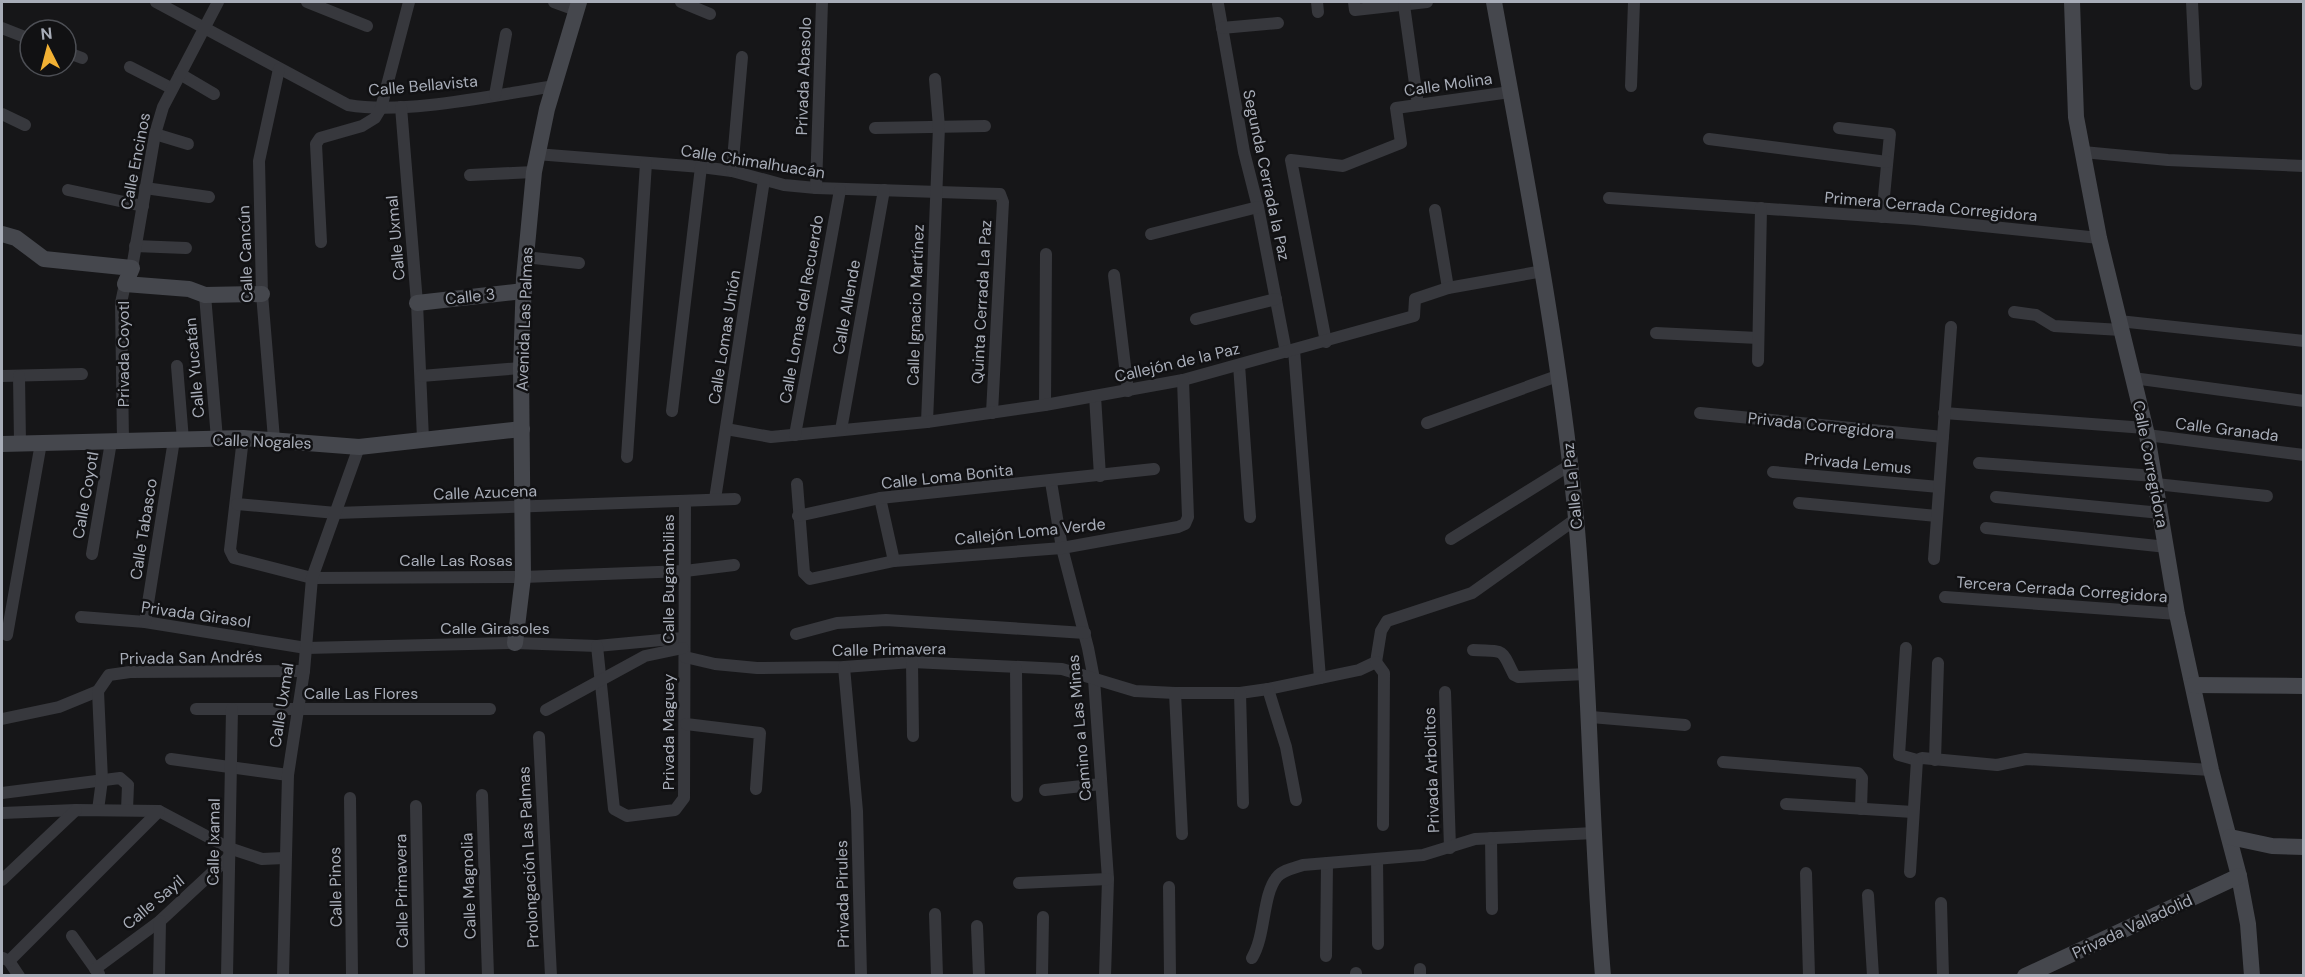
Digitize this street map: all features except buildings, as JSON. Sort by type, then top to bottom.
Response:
[{"type":"main road","name":"Calle La Paz","points":[[1494,2],[1560,375],[1576,519],[1591,717],[1594,833],[1604,975]]},
{"type":"main road","name":"Calle Corregidora","points":[[2072,2],[2076,117],[2099,238],[2156,480],[2177,614],[2211,770],[2239,876],[2248,924],[2252,975]]},
{"type":"main road","name":"Avenida Las Palmas","points":[[515,643],[523,577],[521,368],[525,257],[536,154],[578,6]]},
{"type":"main road","points":[[2,234],[16,238],[44,259],[205,295],[262,294]]},
{"type":"main road","name":"Calle 3","points":[[417,303],[524,291]]},
{"type":"main road","name":"Calle Nogales","points":[[2,444],[243,438],[359,447],[522,429]]},
{"type":"main road","points":[[2193,685],[2304,686]]},
{"type":"main road","points":[[2230,837],[2272,846],[2304,847]]},
{"type":"main road","name":"Privada Valladolid","points":[[2025,975],[2239,876]]},
{"type":"street","name":"Calle Bellavista","points":[[156,2],[348,105],[401,107],[555,86]]},
{"type":"street","name":"Calle Encinos","points":[[128,276],[155,134],[171,88],[206,28],[218,2]]},
{"type":"street","points":[[307,2],[367,26]]},
{"type":"street","points":[[321,242],[316,144],[320,138],[369,122],[381,108],[409,2]]},
{"type":"street","points":[[554,2],[578,6]]},
{"type":"street","points":[[681,2],[710,14]]},
{"type":"street","name":"Privada Abasolo","points":[[816,188],[822,2]]},
{"type":"street","points":[[1354,2],[1355,10],[1427,2]]},
{"type":"street","points":[[1631,86],[1635,2]]},
{"type":"street","points":[[2192,2],[2196,84]]},
{"type":"street","name":"Segunda Cerrada la Paz","points":[[1218,4],[1244,152],[1258,207],[1276,299],[1290,351],[1320,678]]},
{"type":"street","points":[[1404,5],[1418,105]]},
{"type":"street","points":[[1222,28],[1278,23]]},
{"type":"street","points":[[2,28],[18,34]]},
{"type":"street","points":[[495,95],[506,34]]},
{"type":"street","points":[[78,56],[82,57]]},
{"type":"street","points":[[732,171],[742,57]]},
{"type":"street","points":[[130,67],[171,88]]},
{"type":"street","name":"Calle Cancún","points":[[274,440],[262,294],[259,161],[279,69]]},
{"type":"street","points":[[180,74],[214,94]]},
{"type":"street","name":"Calle Ignacio Martínez","points":[[927,422],[939,127],[935,79]]},
{"type":"street","name":"Calle Molina","points":[[1326,342],[1291,160],[1343,166],[1401,143],[1396,108],[1510,92]]},
{"type":"street","name":"Calle Uxmal","points":[[401,107],[417,303],[423,439]]},
{"type":"street","points":[[2,114],[25,125]]},
{"type":"street","points":[[875,128],[985,126]]},
{"type":"street","points":[[1839,128],[1890,134],[1882,217]]},
{"type":"street","points":[[155,134],[188,144]]},
{"type":"street","points":[[1709,139],[1887,162]]},
{"type":"street","points":[[2083,152],[2304,166]]},
{"type":"street","name":"Calle Chimalhuacán","points":[[536,154],[701,167],[816,188],[936,190],[1000,194]]},
{"type":"street","points":[[627,457],[646,163]]},
{"type":"street","points":[[672,411],[701,167]]},
{"type":"street","points":[[470,175],[534,172]]},
{"type":"street","name":"Calle Lomas Unión","points":[[715,499],[764,180]]},
{"type":"street","points":[[146,188],[209,197]]},
{"type":"street","points":[[68,190],[143,206]]},
{"type":"street","name":"Calle Lomas del Recuerdo","points":[[795,435],[840,190]]},
{"type":"street","name":"Calle Allende","points":[[841,430],[884,190]]},
{"type":"street","name":"Quinta Cerrada La Paz","points":[[992,413],[1003,202],[1000,194]]},
{"type":"street","name":"Primera Cerrada Corregidora","points":[[1609,198],[1882,217],[2099,238]]},
{"type":"street","points":[[1151,234],[1258,207]]},
{"type":"street","points":[[1758,362],[1761,208]]},
{"type":"street","points":[[1435,210],[1448,288]]},
{"type":"street","points":[[135,246],[186,248]]},
{"type":"street","points":[[1046,254],[1046,405]]},
{"type":"street","points":[[525,257],[579,263]]},
{"type":"street","name":"Callejón de la Paz","points":[[726,429],[771,437],[795,435],[927,422],[1128,391],[1183,380],[1414,316],[1415,298],[1448,288],[1543,271]]},
{"type":"street","points":[[1114,275],[1128,391]]},
{"type":"street","name":"Privada Coyotl","points":[[117,442],[121,303],[128,276]]},
{"type":"street","name":"Calle Yucatán","points":[[205,295],[217,439]]},
{"type":"street","points":[[1196,319],[1276,299]]},
{"type":"street","points":[[2014,312],[2036,315],[2054,326],[2120,325],[2304,341]]},
{"type":"street","points":[[1934,559],[1951,327]]},
{"type":"street","points":[[1656,333],[1758,338]]},
{"type":"street","points":[[1239,365],[1250,517]]},
{"type":"street","name":"Calle Tabasco","points":[[145,622],[178,440],[177,366]]},
{"type":"street","points":[[420,376],[521,368]]},
{"type":"street","points":[[2,376],[82,374]]},
{"type":"street","points":[[1427,423],[1560,375]]},
{"type":"street","points":[[19,376],[20,443]]},
{"type":"street","points":[[2133,378],[2304,401]]},
{"type":"street","name":"Callejón Loma Verde","points":[[798,516],[807,578],[894,561],[1062,548],[1185,524],[1188,517],[1183,380]]},
{"type":"street","points":[[1095,396],[1100,476]]},
{"type":"street","name":"Privada Corregidora","points":[[1700,413],[1943,437]]},
{"type":"street","name":"Calle Granada","points":[[1944,413],[2146,432],[2304,455]]},
{"type":"street","points":[[237,504],[243,438]]},
{"type":"street","name":"Calle Coyotl","points":[[92,554],[117,442]]},
{"type":"street","points":[[7,635],[41,443]]},
{"type":"street","name":"Calle Uxmal","points":[[283,975],[284,858],[288,775],[296,709],[304,671],[312,578],[359,447]]},
{"type":"street","points":[[1979,463],[2156,480],[2267,496]]},
{"type":"street","points":[[1451,538],[1570,465]]},
{"type":"street","name":"Calle Loma Bonita","points":[[798,516],[880,498],[1052,482],[1154,469]]},
{"type":"street","name":"Privada Lemus","points":[[1773,472],[1939,487]]},
{"type":"street","name":"Camino a Las Minas","points":[[1052,482],[1062,548],[1089,648],[1094,679],[1108,879],[1105,975]]},
{"type":"street","points":[[797,484],[798,516]]},
{"type":"street","points":[[1996,497],[2161,513]]},
{"type":"street","points":[[880,498],[894,561]]},
{"type":"street","name":"Calle Azucena","points":[[237,504],[336,513],[735,499]]},
{"type":"street","name":"Calle Bugambilias","points":[[684,648],[685,501]]},
{"type":"street","points":[[1799,502],[1937,516]]},
{"type":"street","name":"Calle Las Rosas","points":[[237,504],[231,555],[312,578],[523,577],[685,570],[734,565]]},
{"type":"street","points":[[1383,825],[1384,674],[1376,662],[1381,631],[1387,621],[1472,593],[1576,519]]},
{"type":"street","points":[[1986,528],[2167,547]]},
{"type":"street","name":"Tercera Cerrada Corregidora","points":[[1945,597],[2177,614]]},
{"type":"street","name":"Privada Girasol","points":[[81,617],[145,622],[306,648]]},
{"type":"street","points":[[796,634],[837,623],[886,621],[1084,633]]},
{"type":"street","name":"Calle Girasoles","points":[[306,648],[515,643],[684,648]]},
{"type":"street","points":[[597,646],[599,681]]},
{"type":"street","points":[[546,710],[645,656],[684,648]]},
{"type":"street","name":"Calle Primavera","points":[[684,648],[715,664],[757,668],[844,667],[912,662],[1062,669],[1135,691],[1175,693],[1240,693],[1268,689],[1359,670],[1376,662]]},
{"type":"street","name":"Privada Maguey","points":[[599,681],[612,805],[618,813],[627,816],[670,812],[679,807],[684,798],[686,724],[684,648]]},
{"type":"street","points":[[1906,648],[1899,755],[1917,760],[1997,765],[2026,759],[2211,770]]},
{"type":"street","points":[[1473,650],[1501,652],[1508,658],[1514,675],[1518,677],[1587,674]]},
{"type":"street","points":[[912,662],[913,736]]},
{"type":"street","points":[[1935,760],[1938,663]]},
{"type":"street","name":"Privada Pirules","points":[[844,667],[856,811],[861,975]]},
{"type":"street","points":[[1016,668],[1017,796]]},
{"type":"street","name":"Privada San Andrés","points":[[2,719],[59,707],[98,691],[109,675],[130,672],[304,671]]},
{"type":"street","points":[[1268,689],[1286,747],[1296,800]]},
{"type":"street","points":[[98,691],[102,780],[98,810]]},
{"type":"street","name":"Privada Arbolitos","points":[[1445,692],[1450,848]]},
{"type":"street","points":[[1175,693],[1182,834]]},
{"type":"street","points":[[1240,693],[1243,803]]},
{"type":"street","name":"Calle Las Flores","points":[[196,709],[490,710]]},
{"type":"street","name":"Calle Ixamal","points":[[228,975],[232,709]]},
{"type":"street","points":[[1591,717],[1685,725]]},
{"type":"street","points":[[686,724],[760,733],[756,789]]},
{"type":"street","name":"Prolongación Las Palmas","points":[[539,737],[551,975]]},
{"type":"street","points":[[171,759],[231,765],[288,775]]},
{"type":"street","points":[[1910,872],[1917,760]]},
{"type":"street","points":[[1723,762],[1858,773],[1862,778],[1861,809]]},
{"type":"street","points":[[2,793],[120,778],[127,781],[127,810]]},
{"type":"street","points":[[1045,790],[1101,784]]},
{"type":"street","name":"Calle Magnolia","points":[[482,795],[488,975]]},
{"type":"street","name":"Calle Pinos","points":[[350,798],[352,975]]},
{"type":"street","points":[[1786,804],[1912,812]]},
{"type":"street","name":"Calle Primavera","points":[[416,806],[419,975]]},
{"type":"street","points":[[2,813],[76,810],[159,811],[229,852],[262,859],[284,858]]},
{"type":"street","points":[[2,880],[76,810]]},
{"type":"street","points":[[19,975],[5,959],[159,811]]},
{"type":"street","points":[[1252,958],[1260,944],[1264,915],[1277,878],[1288,870],[1303,865],[1423,855],[1475,839],[1594,833]]},
{"type":"street","points":[[1491,838],[1492,909]]},
{"type":"street","name":"Calle Sayil","points":[[97,972],[160,921],[229,852]]},
{"type":"street","points":[[1377,859],[1378,944]]},
{"type":"street","points":[[1326,956],[1327,864]]},
{"type":"street","points":[[1806,873],[1809,975]]},
{"type":"street","points":[[1019,883],[1108,879]]},
{"type":"street","points":[[1169,887],[1170,975]]},
{"type":"street","points":[[1868,896],[1872,975]]},
{"type":"street","points":[[1941,903],[1943,975]]},
{"type":"street","points":[[936,914],[937,975]]},
{"type":"street","points":[[1042,975],[1043,917]]},
{"type":"street","points":[[159,975],[160,921]]},
{"type":"street","points":[[977,926],[979,975]]},
{"type":"street","points":[[72,936],[97,972]]}]
